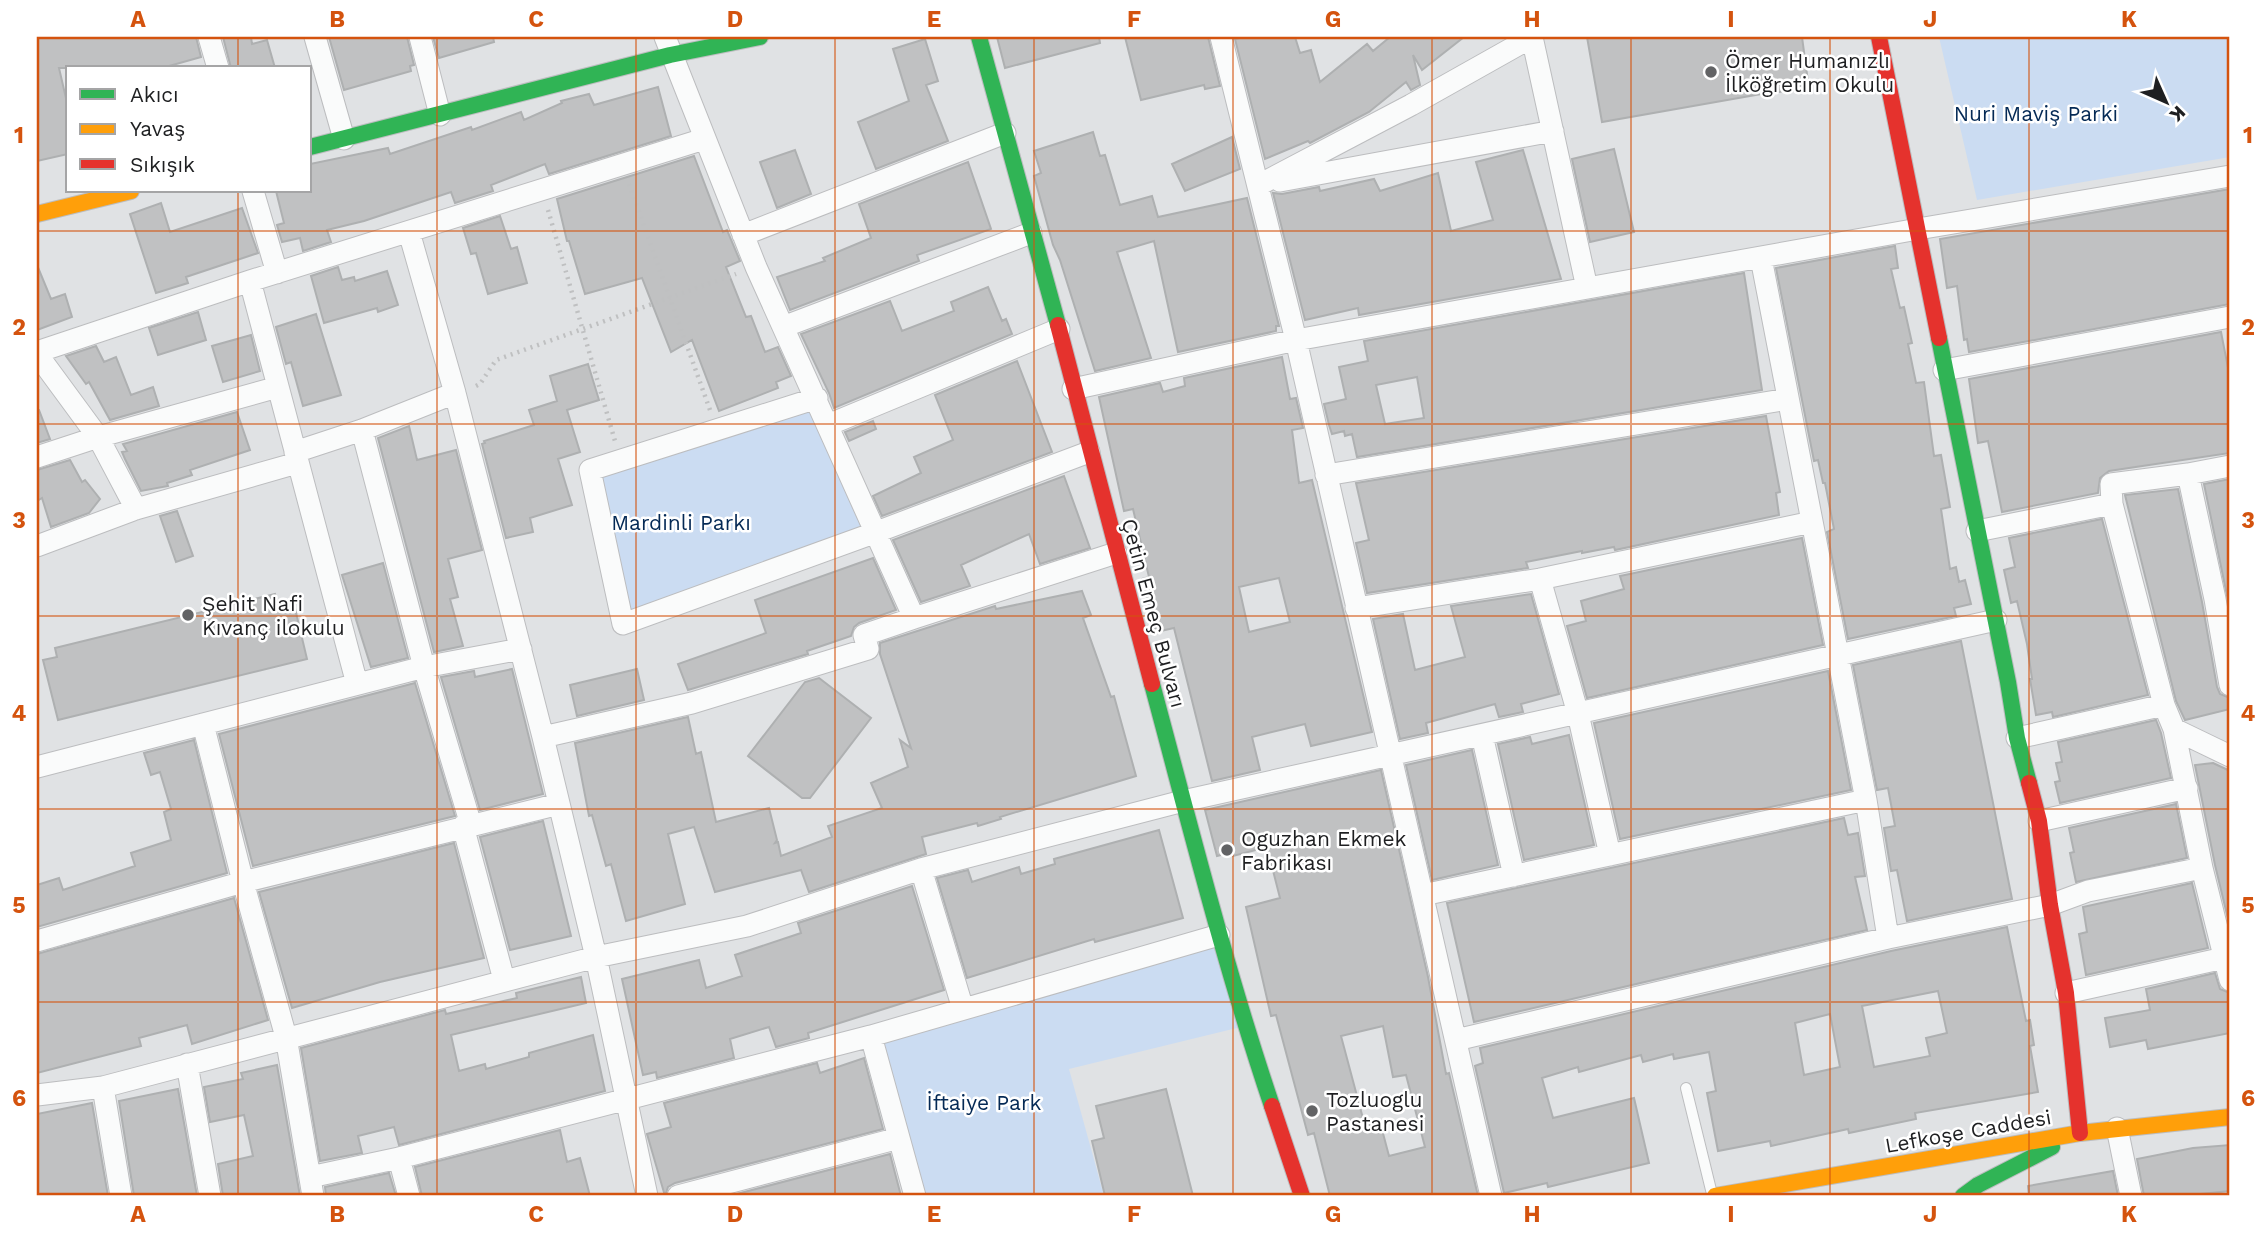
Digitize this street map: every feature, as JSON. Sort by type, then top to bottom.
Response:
[{"type":"main road","points":[[312,146],[440,115],[668,46],[760,37]]},
{"type":"main road","name":"Çetin Emeç Bulvarı","points":[[979,37],[1219,935],[1245,1026],[1302,1196]]},
{"type":"main road","points":[[1879,37],[1996,620],[2017,738],[2039,821],[2050,905],[2066,993],[2080,1133]]},
{"type":"main road","points":[[37,214],[127,192]]},
{"type":"main road","name":"Lefkoşe Caddesi","points":[[1714,1196],[2080,1133],[2230,1117]]},
{"type":"main road","points":[[2009,1188],[2080,1133]]},
{"type":"main road","points":[[1963,1196],[1978,1185],[2080,1133]]},
{"type":"street","points":[[209,37],[217,66]]},
{"type":"street","points":[[315,37],[344,138]]},
{"type":"street","points":[[420,37],[440,115]]},
{"type":"street","points":[[1222,37],[1296,340],[1491,1196]]},
{"type":"street","points":[[1259,185],[1411,105],[1532,37],[1587,288]]},
{"type":"street","points":[[668,46],[756,267],[914,618]]},
{"type":"street","points":[[1259,185],[1553,131]]},
{"type":"street","points":[[743,235],[1005,133]]},
{"type":"street","points":[[136,509],[98,438],[37,353],[250,281],[704,139]]},
{"type":"street","points":[[1073,388],[1296,340],[2230,176]]},
{"type":"street","points":[[253,192],[276,273]]},
{"type":"street","points":[[409,232],[455,393],[543,737],[596,957],[647,1196]]},
{"type":"street","points":[[783,327],[1031,233]]},
{"type":"street","points":[[1760,258],[1866,800],[1888,938]]},
{"type":"street","points":[[250,281],[358,684]]},
{"type":"street","points":[[1944,370],[2230,317]]},
{"type":"street","points":[[828,425],[1059,329]]},
{"type":"street","points":[[37,457],[278,387]]},
{"type":"street","points":[[37,546],[136,509],[296,458],[455,393]]},
{"type":"street","points":[[817,398],[590,470],[623,624],[1089,452]]},
{"type":"street","points":[[1326,475],[1788,398]]},
{"type":"street","points":[[362,430],[467,826],[504,980]]},
{"type":"street","points":[[2230,466],[2111,484],[2112,504],[2164,705],[2174,729],[2202,867],[2230,980]]},
{"type":"street","points":[[2188,474],[2230,685]]},
{"type":"street","points":[[1977,531],[2112,504]]},
{"type":"street","points":[[1356,608],[1540,579],[1812,522]]},
{"type":"street","points":[[543,737],[692,703],[868,649],[864,635],[1116,553]]},
{"type":"street","points":[[1540,579],[1578,714],[1610,855]]},
{"type":"street","points":[[37,1095],[103,1087],[596,957],[747,926],[921,869],[1183,801],[1996,620]]},
{"type":"street","points":[[37,768],[424,667],[521,649]]},
{"type":"street","points":[[2017,738],[2164,705]]},
{"type":"street","points":[[203,724],[286,1037],[311,1187],[399,1158],[871,1036],[1219,935]]},
{"type":"street","points":[[2174,729],[2228,748]]},
{"type":"street","points":[[1482,735],[1514,876]]},
{"type":"street","points":[[2039,821],[2187,788]]},
{"type":"street","points":[[1423,895],[1866,800]]},
{"type":"street","points":[[37,941],[243,882],[559,804]]},
{"type":"street","points":[[1456,1040],[1888,938],[2050,905],[2088,891],[2202,867]]},
{"type":"street","points":[[921,869],[963,1009]]},
{"type":"street","points":[[2066,993],[2224,958]]},
{"type":"street","points":[[871,1036],[915,1196]]},
{"type":"street","points":[[187,1064],[210,1196]]},
{"type":"street","points":[[103,1087],[121,1196]]},
{"type":"street","points":[[2118,1128],[2130,1196]]},
{"type":"street","points":[[678,1196],[899,1138]]},
{"type":"street","points":[[399,1158],[409,1196]]},
{"type":"lane","points":[[1686,1088],[1714,1196]]},
{"type":"path","points":[[622,165],[718,430]]},
{"type":"path","points":[[541,190],[621,461]]},
{"type":"path","points":[[455,393],[480,384],[496,360],[756,267]]},
{"type":"green space","name":"Nuri Maviş Parki","points":[[1939,37],[2230,37],[2230,157],[1977,200]]},
{"type":"green space","name":"Mardinli Parkı","points":[[817,398],[874,533],[623,624],[590,470]]},
{"type":"green space","name":"İftaiye Park","points":[[1219,935],[1245,1026],[1069,1069],[1104,1196],[915,1196],[871,1036]]},
{"type":"building","points":[[37,37],[196,37],[201,57],[169,66],[59,68],[66,98],[66,154],[37,161]]},
{"type":"building","points":[[223,37],[251,37],[252,44],[267,40],[274,66],[230,66]]},
{"type":"building","points":[[329,37],[407,37],[414,65],[410,66],[411,71],[344,90]]},
{"type":"building","points":[[433,37],[493,37],[494,42],[439,58]]},
{"type":"building","points":[[997,37],[1099,37],[1100,43],[1005,68]]},
{"type":"building","points":[[1125,37],[1208,37],[1220,86],[1205,89],[1204,85],[1141,100]]},
{"type":"building","points":[[1295,37],[1300,53],[1311,50],[1320,82],[1367,44],[1373,51],[1390,37],[1464,37],[1422,70],[1413,55],[1420,85],[1411,90],[1406,82],[1369,112],[1310,143],[1308,141],[1265,159],[1235,39]]},
{"type":"building","points":[[1587,37],[1802,37],[1809,89],[1767,93],[1602,122]]},
{"type":"building","points":[[925,39],[938,81],[926,85],[948,141],[876,169],[858,122],[909,101],[893,49]]},
{"type":"building","points":[[658,87],[671,136],[549,174],[545,164],[491,185],[493,191],[455,203],[451,192],[364,221],[327,230],[331,242],[303,251],[300,238],[282,242],[277,225],[284,223],[276,192],[312,192],[312,164],[388,148],[390,154],[471,127],[472,130],[521,112],[524,120],[562,103],[561,101],[589,94],[594,105]]},
{"type":"building","points":[[1093,132],[1100,156],[1105,155],[1120,205],[1152,196],[1158,217],[1247,198],[1279,326],[1276,326],[1276,331],[1178,352],[1154,241],[1117,252],[1151,358],[1095,371],[1053,245],[1034,176],[1041,173],[1034,151]]},
{"type":"building","points":[[1232,137],[1240,169],[1185,191],[1172,164]]},
{"type":"building","points":[[1614,149],[1634,232],[1590,242],[1572,159]]},
{"type":"building","points":[[795,150],[811,194],[777,208],[760,162]]},
{"type":"building","points":[[1523,150],[1561,279],[1359,315],[1358,308],[1305,320],[1273,193],[1282,194],[1319,187],[1320,191],[1374,179],[1380,191],[1438,173],[1451,231],[1493,220],[1476,162]]},
{"type":"building","points":[[694,156],[723,232],[727,230],[740,261],[726,267],[746,317],[751,316],[765,352],[778,347],[791,376],[776,382],[778,388],[719,411],[692,340],[671,352],[642,278],[585,294],[567,241],[557,199]]},
{"type":"building","points":[[968,162],[991,229],[917,255],[919,261],[790,310],[777,277],[825,261],[823,258],[871,238],[859,204]]},
{"type":"building","points":[[2230,189],[2230,304],[1969,352],[1967,339],[1964,340],[1957,286],[1947,288],[1940,239]]},
{"type":"building","points":[[161,203],[170,232],[242,208],[258,253],[186,277],[188,283],[156,293],[130,214]]},
{"type":"building","points":[[500,216],[511,249],[517,247],[527,283],[488,294],[476,253],[471,254],[463,228]]},
{"type":"building","points":[[1895,246],[1898,268],[1891,269],[1900,308],[1904,307],[1912,343],[1908,344],[1916,383],[1924,382],[1934,456],[1941,455],[1947,489],[1950,507],[1941,509],[1950,569],[1956,567],[1959,582],[1965,580],[1971,604],[1954,608],[1956,616],[1848,639],[1827,532],[1834,529],[1825,483],[1818,460],[1814,461],[1776,268]]},
{"type":"building","points":[[37,265],[51,299],[65,294],[72,317],[37,330]]},
{"type":"building","points":[[338,267],[342,280],[354,277],[355,281],[387,271],[398,305],[324,323],[311,276]]},
{"type":"building","points":[[1744,273],[1762,390],[1357,457],[1352,434],[1345,436],[1344,431],[1332,434],[1324,404],[1346,399],[1339,367],[1368,361],[1364,341]],"holes":[[[1417,377],[1424,418],[1385,424],[1376,385]]]},
{"type":"building","points":[[988,287],[1002,321],[1006,319],[1012,334],[834,408],[801,334],[890,301],[902,331],[954,311],[951,302]]},
{"type":"building","points":[[198,312],[206,340],[158,355],[149,328]]},
{"type":"building","points":[[316,314],[341,395],[303,406],[291,362],[286,364],[276,327]]},
{"type":"building","points":[[2221,332],[2230,378],[2230,453],[2109,471],[2100,478],[2098,493],[2002,512],[1988,441],[1978,443],[1969,379]]},
{"type":"building","points":[[251,335],[260,371],[223,382],[212,346]]},
{"type":"building","points":[[96,346],[104,362],[116,357],[131,395],[153,387],[159,406],[110,420],[89,382],[86,384],[66,356]]},
{"type":"building","points":[[1282,357],[1290,399],[1296,398],[1303,428],[1292,430],[1299,483],[1312,480],[1372,732],[1311,746],[1305,724],[1252,737],[1260,770],[1212,781],[1174,628],[1156,632],[1142,579],[1149,577],[1133,509],[1124,511],[1099,397],[1160,383],[1163,392],[1185,386],[1184,378]],"holes":[[[1279,578],[1290,622],[1249,632],[1239,587]]]},
{"type":"building","points":[[1017,361],[1052,452],[882,516],[873,496],[921,473],[914,457],[953,440],[935,395]]},
{"type":"building","points":[[588,364],[599,400],[567,410],[580,452],[558,459],[572,505],[530,518],[533,532],[506,538],[482,444],[484,441],[534,425],[529,410],[557,401],[550,376]]},
{"type":"building","points":[[37,410],[50,439],[37,443]]},
{"type":"building","points":[[237,412],[250,450],[190,470],[192,475],[167,483],[168,486],[141,491],[122,452],[127,451],[123,444]]},
{"type":"building","points":[[1766,416],[1780,492],[1776,493],[1779,515],[1615,550],[1614,547],[1582,551],[1526,562],[1528,568],[1367,593],[1356,543],[1369,540],[1356,483]]},
{"type":"building","points":[[873,421],[876,429],[849,441],[845,432]]},
{"type":"building","points":[[409,426],[417,460],[456,450],[482,550],[448,559],[458,597],[450,599],[463,646],[434,652],[378,438]]},
{"type":"building","points":[[70,460],[82,482],[85,480],[100,499],[89,513],[51,527],[42,498],[37,501],[37,470]]},
{"type":"building","points":[[1064,476],[1090,548],[1040,564],[1029,534],[961,565],[970,586],[921,602],[893,540]]},
{"type":"building","points":[[2230,479],[2230,610],[2204,484]]},
{"type":"building","points":[[2178,489],[2217,687],[2220,694],[2230,698],[2230,709],[2185,720],[2176,701],[2125,495]]},
{"type":"building","points":[[177,511],[193,556],[176,562],[160,516]]},
{"type":"building","points":[[2102,519],[2148,695],[2053,717],[2052,712],[2036,715],[2027,644],[2017,601],[2011,603],[2004,570],[2015,567],[2009,538]]},
{"type":"building","points":[[1802,538],[1823,645],[1587,698],[1567,626],[1586,621],[1581,601],[1624,589],[1620,576]]},
{"type":"building","points":[[873,558],[896,610],[859,623],[854,627],[851,636],[807,651],[808,654],[688,690],[678,664],[766,633],[755,600]]},
{"type":"building","points":[[383,563],[408,658],[371,667],[342,575]]},
{"type":"building","points":[[1082,591],[1091,615],[1083,618],[1111,697],[1114,696],[1136,776],[978,826],[977,823],[922,837],[926,854],[809,892],[801,870],[715,892],[694,827],[668,834],[685,904],[626,921],[611,864],[606,866],[592,815],[589,816],[575,743],[688,717],[696,754],[701,752],[716,822],[769,808],[777,840],[775,843],[778,842],[781,856],[832,837],[828,826],[882,808],[871,783],[908,767],[900,740],[911,748],[880,654],[880,643],[995,606],[996,609]]},
{"type":"building","points":[[275,594],[277,603],[293,600],[307,659],[58,720],[43,660],[57,657],[55,648]]},
{"type":"building","points":[[1531,594],[1559,694],[1521,704],[1523,712],[1499,717],[1495,704],[1426,723],[1428,733],[1400,739],[1373,619],[1403,614],[1415,670],[1465,657],[1451,606]]},
{"type":"building","points":[[1961,641],[2012,899],[1907,921],[1897,870],[1891,871],[1884,828],[1895,826],[1888,788],[1877,790],[1853,665]]},
{"type":"building","points":[[512,669],[543,794],[480,810],[441,677],[474,671],[475,677]]},
{"type":"building","points":[[637,669],[644,700],[577,716],[570,685]]},
{"type":"building","points":[[1828,671],[1851,790],[1620,839],[1594,723]]},
{"type":"building","points":[[819,678],[871,718],[810,798],[802,798],[748,756],[805,682]]},
{"type":"building","points":[[415,683],[455,816],[253,866],[219,734]]},
{"type":"building","points":[[2156,720],[2171,778],[2060,803],[2055,782],[2060,781],[2056,763],[2062,762],[2058,742]]},
{"type":"building","points":[[1569,735],[1594,845],[1524,860],[1498,744],[1530,737],[1532,744]]},
{"type":"building","points":[[194,740],[227,873],[37,927],[37,885],[59,878],[63,890],[135,866],[131,853],[171,840],[164,812],[171,809],[160,772],[151,775],[144,753]]},
{"type":"building","points":[[1472,750],[1498,865],[1432,880],[1406,765]]},
{"type":"building","points":[[2213,763],[2230,771],[2230,927],[2195,765]]},
{"type":"building","points":[[1381,770],[1428,977],[1446,1074],[1449,1073],[1478,1196],[1330,1196],[1314,1133],[1308,1135],[1276,1015],[1271,1016],[1246,907],[1280,898],[1267,847],[1233,856],[1233,852],[1217,856],[1205,810]],"holes":[[[1383,1026],[1393,1077],[1406,1075],[1425,1147],[1389,1156],[1380,1122],[1365,1126],[1341,1036]]]},
{"type":"building","points":[[2176,804],[2187,858],[2076,882],[2070,853],[2074,852],[2069,828]]},
{"type":"building","points":[[1844,818],[1848,835],[1858,833],[1865,876],[1855,877],[1867,930],[1474,1022],[1447,903]]},
{"type":"building","points":[[543,821],[571,936],[510,950],[480,837]]},
{"type":"building","points":[[1159,830],[1183,918],[1095,942],[1094,939],[967,978],[937,878],[968,870],[972,882],[1019,867],[1021,874],[1055,864],[1054,859]]},
{"type":"building","points":[[454,843],[484,958],[380,982],[292,1008],[259,892]]},
{"type":"building","points":[[2192,883],[2208,948],[2086,975],[2079,934],[2087,932],[2083,907]]},
{"type":"building","points":[[912,886],[944,990],[808,1033],[809,1038],[776,1047],[769,1027],[730,1039],[734,1058],[657,1078],[656,1072],[643,1075],[622,979],[699,960],[706,988],[742,976],[735,955],[801,933],[798,923]]},
{"type":"building","points":[[234,898],[268,1020],[192,1044],[187,1025],[139,1038],[141,1046],[37,1073],[37,954]]},
{"type":"building","points":[[2007,927],[2026,1021],[2030,1020],[2034,1045],[2030,1046],[2038,1092],[1915,1113],[1916,1119],[1849,1133],[1848,1129],[1771,1146],[1770,1141],[1718,1151],[1707,1093],[1716,1091],[1709,1052],[1674,1059],[1673,1054],[1643,1062],[1641,1055],[1579,1072],[1578,1067],[1542,1078],[1553,1118],[1634,1098],[1649,1163],[1548,1187],[1547,1183],[1504,1193],[1475,1066],[1483,1063],[1480,1048],[1891,951]],"holes":[[[1938,991],[1947,1033],[1926,1038],[1930,1056],[1874,1067],[1862,1006]],[[1830,1014],[1840,1067],[1804,1075],[1795,1023]]]},
{"type":"building","points":[[2215,973],[2220,989],[2230,993],[2230,1033],[2148,1049],[2146,1040],[2110,1047],[2105,1018],[2150,1010],[2146,989]]},
{"type":"building","points":[[581,977],[586,1003],[451,1035],[459,1071],[485,1064],[486,1069],[529,1057],[529,1053],[593,1035],[605,1091],[399,1145],[394,1127],[358,1136],[362,1153],[320,1161],[301,1048],[445,1010],[446,1014],[517,998],[516,993]]},
{"type":"building","points":[[864,1058],[883,1129],[675,1183],[668,1187],[665,1196],[647,1134],[671,1127],[664,1103],[817,1063],[820,1073]]},
{"type":"building","points":[[277,1065],[300,1196],[223,1196],[218,1164],[253,1156],[244,1115],[210,1122],[204,1087],[243,1079],[241,1073]]},
{"type":"building","points":[[178,1089],[197,1196],[134,1196],[119,1101]]},
{"type":"building","points":[[1166,1089],[1193,1196],[1105,1196],[1092,1141],[1104,1138],[1096,1106]]},
{"type":"building","points":[[92,1103],[108,1196],[37,1196],[37,1114]]},
{"type":"building","points":[[560,1130],[567,1162],[580,1158],[590,1196],[422,1196],[415,1167]]},
{"type":"building","points":[[2230,1145],[2230,1191],[2144,1196],[2137,1159],[2193,1148]]},
{"type":"building","points":[[890,1154],[901,1196],[729,1196]]},
{"type":"building","points":[[2113,1171],[2118,1196],[2029,1196],[2028,1186]]},
{"type":"building","points":[[389,1173],[396,1196],[326,1196],[325,1187]]},
{"type":"traffic: fast","points":[[312,146],[670,55],[760,37]]},
{"type":"traffic: fast","points":[[979,37],[1058,325]]},
{"type":"traffic: fast","points":[[1939,338],[2017,738],[2029,783]]},
{"type":"traffic: fast","points":[[1152,684],[1223,949],[1272,1106]]},
{"type":"traffic: fast","points":[[1963,1196],[1978,1185],[2052,1147]]},
{"type":"traffic: slow","points":[[37,214],[127,192]]},
{"type":"traffic: slow","points":[[1715,1196],[2080,1133],[2230,1117]]},
{"type":"traffic: jam","points":[[1879,37],[1939,338]]},
{"type":"traffic: jam","points":[[1058,325],[1152,684]]},
{"type":"traffic: jam","points":[[2029,783],[2039,821],[2050,905],[2066,993],[2080,1133]]},
{"type":"traffic: jam","points":[[1272,1106],[1302,1196]]},
{"type":"place","name":"Ömer Humanızlı İlköğretim Okulu","points":[[1711,72]]},
{"type":"place","name":"Şehit Nafi Kıvanç ilokulu","points":[[188,615]]},
{"type":"place","name":"Oguzhan Ekmek Fabrikası","points":[[1227,850]]},
{"type":"place","name":"Tozluoglu Pastanesi","points":[[1312,1111]]}]
